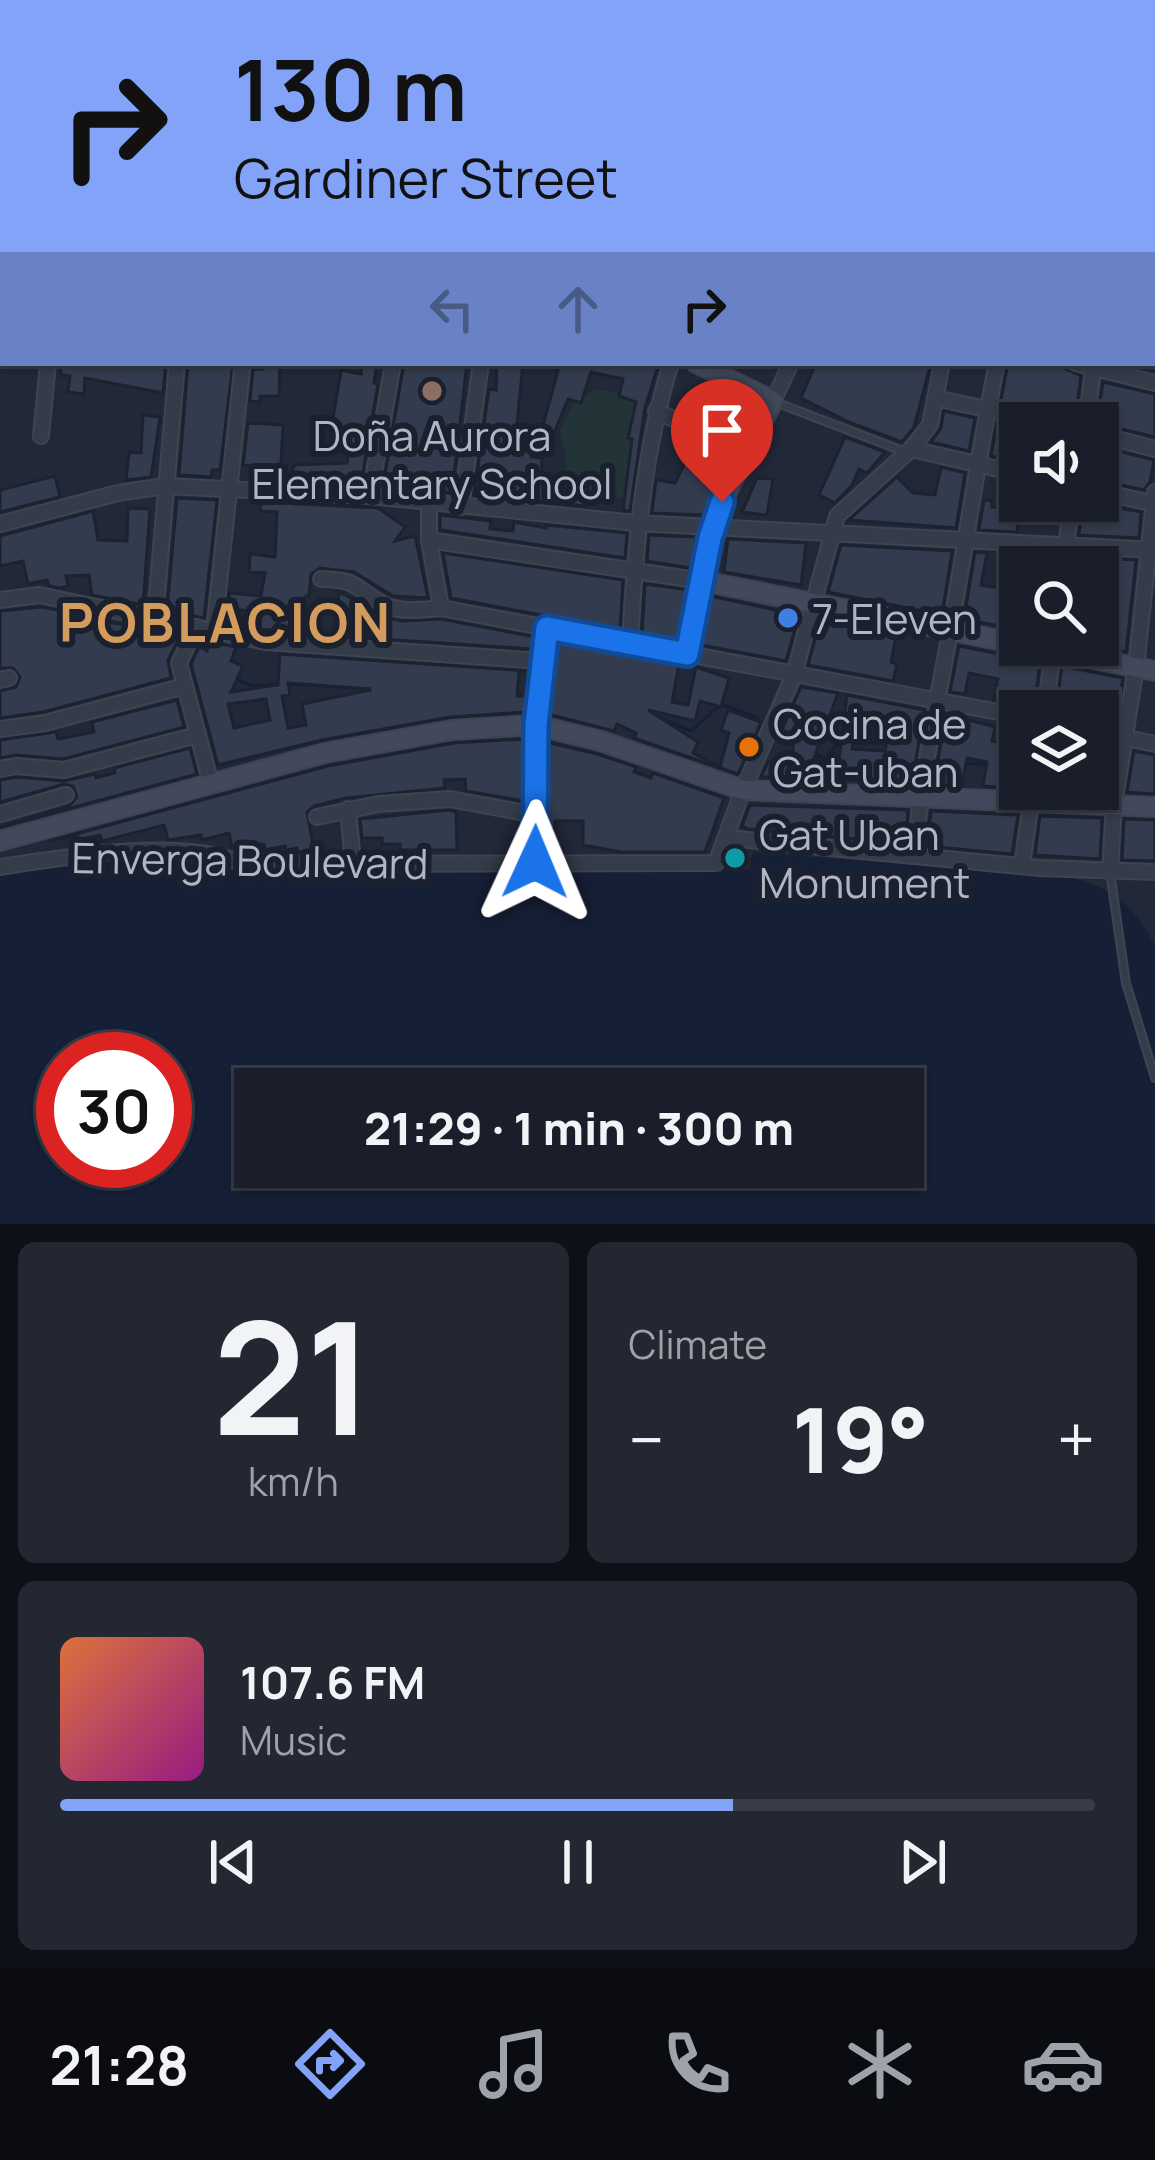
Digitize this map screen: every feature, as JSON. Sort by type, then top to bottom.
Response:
[{"type":"street","points":[[41,436],[48,366]]},
{"type":"street","points":[[155,619],[176,366]]},
{"type":"street","points":[[370,496],[387,423],[393,366]]},
{"type":"street","points":[[461,508],[481,366]]},
{"type":"street","points":[[630,644],[634,570],[656,411],[670,366]]},
{"type":"street","points":[[703,366],[772,401]]},
{"type":"street","points":[[687,654],[714,525],[790,366]]},
{"type":"street","points":[[941,366],[930,425],[909,451],[837,517],[830,532],[794,675],[727,838],[1155,872]]},
{"type":"street","points":[[915,856],[919,795],[975,464],[996,366]]},
{"type":"street","points":[[1089,402],[1093,366]]},
{"type":"street","points":[[1096,366],[1155,383]]},
{"type":"street","points":[[214,631],[242,370]]},
{"type":"street","points":[[935,398],[999,410]]},
{"type":"street","points":[[656,411],[746,453]]},
{"type":"street","points":[[1119,440],[1155,449]]},
{"type":"street","points":[[909,451],[999,469]]},
{"type":"street","points":[[0,524],[118,493],[165,486],[370,496],[640,523],[1065,546],[1069,522]]},
{"type":"street","points":[[1119,494],[1154,500],[1145,669],[1119,775]]},
{"type":"street","points":[[429,503],[429,540],[441,608]]},
{"type":"street","points":[[429,540],[702,581],[999,641]]},
{"type":"street","points":[[1119,548],[1152,550]]},
{"type":"street","points":[[321,579],[354,581],[382,603],[399,608],[441,608],[999,713]]},
{"type":"street","points":[[0,600],[39,595],[266,641],[542,661]]},
{"type":"street","points":[[196,627],[179,663],[211,784]]},
{"type":"street","points":[[535,862],[536,725],[547,628]]},
{"type":"street","points":[[0,729],[45,723],[184,686]]},
{"type":"street","points":[[0,841],[325,753],[452,730],[536,725],[601,741],[743,790],[999,794]]},
{"type":"street","points":[[0,770],[16,766],[64,770],[197,735]]},
{"type":"street","points":[[1119,737],[1155,744]]},
{"type":"street","points":[[0,814],[66,795]]},
{"type":"street","points":[[317,817],[348,809],[450,799],[536,815]]},
{"type":"street","points":[[1119,806],[1155,808]]},
{"type":"street","points":[[348,809],[353,863]]},
{"type":"street","points":[[1022,865],[1030,810]]},
{"type":"street","points":[[1110,872],[1114,810]]},
{"type":"street","name":"Enverga Boulevard","points":[[0,867],[97,851],[222,854],[242,864],[716,863],[727,838]]},
{"type":"lane","points":[[772,401],[909,451]]},
{"type":"lane","points":[[1110,872],[1126,983],[1155,1078]]},
{"type":"shaded area","points":[[596,389],[640,396],[634,497],[564,500],[566,456],[560,430],[574,404]]},
{"type":"water","points":[[753,852],[1073,878],[1101,888],[1140,920],[1155,946],[1155,1224],[0,1224],[0,871],[114,860],[235,867],[749,869]]},
{"type":"building","points":[[60,366],[166,366],[163,393],[85,378],[84,394],[68,392],[70,376],[61,375]]},
{"type":"building","points":[[188,366],[233,366],[220,470],[212,470],[211,477],[179,475]]},
{"type":"building","points":[[280,366],[279,396],[250,401],[253,369]]},
{"type":"building","points":[[362,366],[377,366],[374,383],[378,384],[361,484],[290,481],[294,465],[347,463],[350,442],[330,437],[341,370],[361,374]]},
{"type":"building","points":[[403,366],[467,366],[452,493],[383,486]]},
{"type":"building","points":[[497,366],[523,366],[517,424],[536,427],[531,457],[542,458],[541,477],[558,480],[557,484],[575,494],[579,491],[589,503],[474,495],[489,389],[496,390]]},
{"type":"building","points":[[559,366],[658,366],[645,407],[630,511],[623,510],[632,439],[628,438],[636,402],[619,396],[623,379],[591,372],[581,403],[568,399],[554,433],[542,429]]},
{"type":"building","points":[[815,366],[930,366],[914,427],[902,442],[801,398]]},
{"type":"building","points":[[1007,366],[1059,366],[1081,376],[1077,402],[1001,401]]},
{"type":"building","points":[[1103,382],[1155,394],[1155,437],[1119,428],[1119,402],[1100,402]]},
{"type":"building","points":[[716,388],[755,407],[739,438],[704,415]]},
{"type":"building","points":[[944,411],[975,418],[969,451],[931,442],[941,428]]},
{"type":"building","points":[[143,415],[160,417],[151,477],[126,480],[129,452],[141,453]]},
{"type":"building","points":[[248,423],[283,425],[280,480],[263,480],[264,466],[243,465]]},
{"type":"building","points":[[997,423],[999,458],[991,456]]},
{"type":"building","points":[[845,437],[885,452],[867,473],[859,469],[835,503],[819,495]]},
{"type":"building","points":[[695,442],[729,458],[705,515],[652,513],[656,480],[675,483]]},
{"type":"building","points":[[1119,451],[1154,460],[1144,490],[1119,485]]},
{"type":"building","points":[[941,467],[965,473],[956,528],[849,520],[897,477],[913,493],[935,495]]},
{"type":"building","points":[[55,476],[60,497],[0,512],[0,490]]},
{"type":"building","points":[[757,478],[773,479],[767,515],[742,512]]},
{"type":"building","points":[[177,498],[217,500],[204,618],[167,610]]},
{"type":"building","points":[[984,500],[999,508],[999,522],[1018,522],[1017,532],[979,530]]},
{"type":"building","points":[[261,502],[378,508],[405,527],[395,541],[415,536],[428,598],[393,596],[354,572],[320,568],[311,574],[309,595],[273,613],[310,614],[309,634],[260,629],[261,612],[228,609],[229,593],[261,596],[265,573],[249,572],[250,554],[275,557],[277,512],[260,511]]},
{"type":"building","points":[[128,508],[150,509],[143,605],[92,595],[89,575],[66,576],[68,586],[60,588],[49,586],[47,580],[28,584],[23,561],[0,566],[0,536],[93,511],[98,540],[127,541]]},
{"type":"building","points":[[1119,508],[1141,512],[1139,538],[1079,535],[1081,522],[1119,522]]},
{"type":"building","points":[[440,515],[491,521],[490,529],[513,531],[514,522],[627,533],[625,558],[440,530]]},
{"type":"building","points":[[649,535],[696,537],[691,568],[647,561]]},
{"type":"building","points":[[728,539],[806,543],[801,585],[724,572]]},
{"type":"building","points":[[841,545],[952,551],[942,615],[828,592]]},
{"type":"building","points":[[975,552],[987,553],[981,585],[999,588],[999,626],[964,619]]},
{"type":"building","points":[[443,553],[623,580],[620,630],[451,598]]},
{"type":"building","points":[[1119,559],[1136,560],[1126,652],[1119,651]]},
{"type":"building","points":[[645,584],[689,590],[678,641],[642,634]]},
{"type":"building","points":[[339,592],[357,601],[359,611],[402,621],[441,619],[535,637],[533,649],[336,636]]},
{"type":"building","points":[[710,596],[799,615],[786,661],[701,645]]},
{"type":"building","points":[[42,607],[68,612],[67,616],[127,625],[126,635],[150,638],[152,630],[180,636],[168,660],[171,678],[43,712],[0,718],[0,691],[16,687],[20,677],[13,668],[0,668],[0,611]]},
{"type":"building","points":[[821,618],[896,637],[893,681],[808,665]]},
{"type":"building","points":[[557,641],[679,664],[672,702],[688,705],[696,667],[729,678],[721,707],[700,701],[695,721],[648,710],[698,742],[693,753],[720,767],[729,733],[721,730],[728,710],[761,722],[738,774],[634,738],[636,733],[617,724],[614,731],[548,714]]},
{"type":"building","points":[[210,642],[236,647],[231,661],[243,666],[231,692],[278,685],[280,654],[530,671],[519,672],[517,696],[527,696],[525,712],[450,717],[218,765],[191,664],[199,647],[207,651]],"holes":[[[288,683],[370,689],[370,690],[302,704],[306,725],[288,728],[282,696],[290,695]],[[266,699],[270,720],[234,728],[228,704]]]},
{"type":"building","points":[[959,646],[999,654],[999,666],[1040,666],[1037,690],[999,690],[999,701],[994,700],[998,679],[969,673],[965,694],[950,692]]},
{"type":"building","points":[[1062,666],[1123,678],[1119,701],[1119,690],[1059,690]]},
{"type":"building","points":[[801,687],[838,693],[814,758],[816,776],[761,777],[768,762],[791,765],[794,740],[781,732]]},
{"type":"building","points":[[847,695],[924,710],[912,783],[837,777]],"holes":[[[858,718],[890,724],[885,751],[852,749]]]},
{"type":"building","points":[[177,700],[184,727],[63,759],[0,758],[0,740],[56,732],[58,739],[94,732],[92,722]]},
{"type":"building","points":[[946,714],[995,727],[992,741],[999,742],[999,787],[983,786],[987,762],[967,758],[962,786],[934,784]]},
{"type":"building","points":[[524,739],[524,801],[466,791],[465,779],[444,780],[445,788],[346,798],[307,812],[314,850],[298,852],[285,846],[265,850],[264,844],[232,847],[229,833],[202,840],[201,835],[168,840],[164,825],[102,841],[100,835],[78,840],[77,835],[50,841],[328,766],[454,743]]},
{"type":"building","points":[[546,742],[597,754],[636,767],[634,772],[651,778],[653,773],[724,798],[705,852],[621,852],[583,845],[583,821],[555,821],[555,829],[546,829]]},
{"type":"building","points":[[190,748],[197,774],[0,827],[69,806],[77,797],[73,786],[64,784],[0,802],[0,780],[64,781],[95,774],[96,778],[115,773],[114,768]]},
{"type":"building","points":[[1134,751],[1155,755],[1155,794],[1127,792]]},
{"type":"building","points":[[750,805],[908,810],[905,844],[886,842],[886,838],[748,829],[742,826]]},
{"type":"building","points":[[931,811],[1018,815],[1012,854],[927,846]]},
{"type":"building","points":[[456,812],[457,850],[400,850],[400,844],[382,844],[382,838],[362,838],[360,819]]},
{"type":"building","points":[[1040,816],[1102,818],[1100,859],[1035,855]]},
{"type":"building","points":[[1124,819],[1155,820],[1155,861],[1122,860]]},
{"type":"waterway","points":[[235,679],[252,686],[278,684]]},
{"type":"waterway","points":[[288,684],[362,688]]},
{"type":"waterway","points":[[661,718],[691,731],[721,704],[758,718]]},
{"type":"waterway","points":[[775,733],[793,743]]},
{"type":"waterway","points":[[850,741],[888,744]]},
{"type":"waterway","points":[[812,753],[825,759],[840,742]]},
{"type":"waterway","points":[[967,764],[987,764]]},
{"type":"place","name":"Doña Aurora Elementary School","points":[[432,391]]},
{"type":"place","name":"7-Eleven","points":[[788,618]]},
{"type":"place","name":"Cocina de Gat-uban","points":[[749,747]]},
{"type":"place","name":"Gat Uban Monument","points":[[735,858]]},
{"type":"district","name":"POBLACION","points":[[226,621]]},
{"type":"route","points":[[535,862],[536,725],[547,628],[687,654],[710,538],[722,502]]}]
